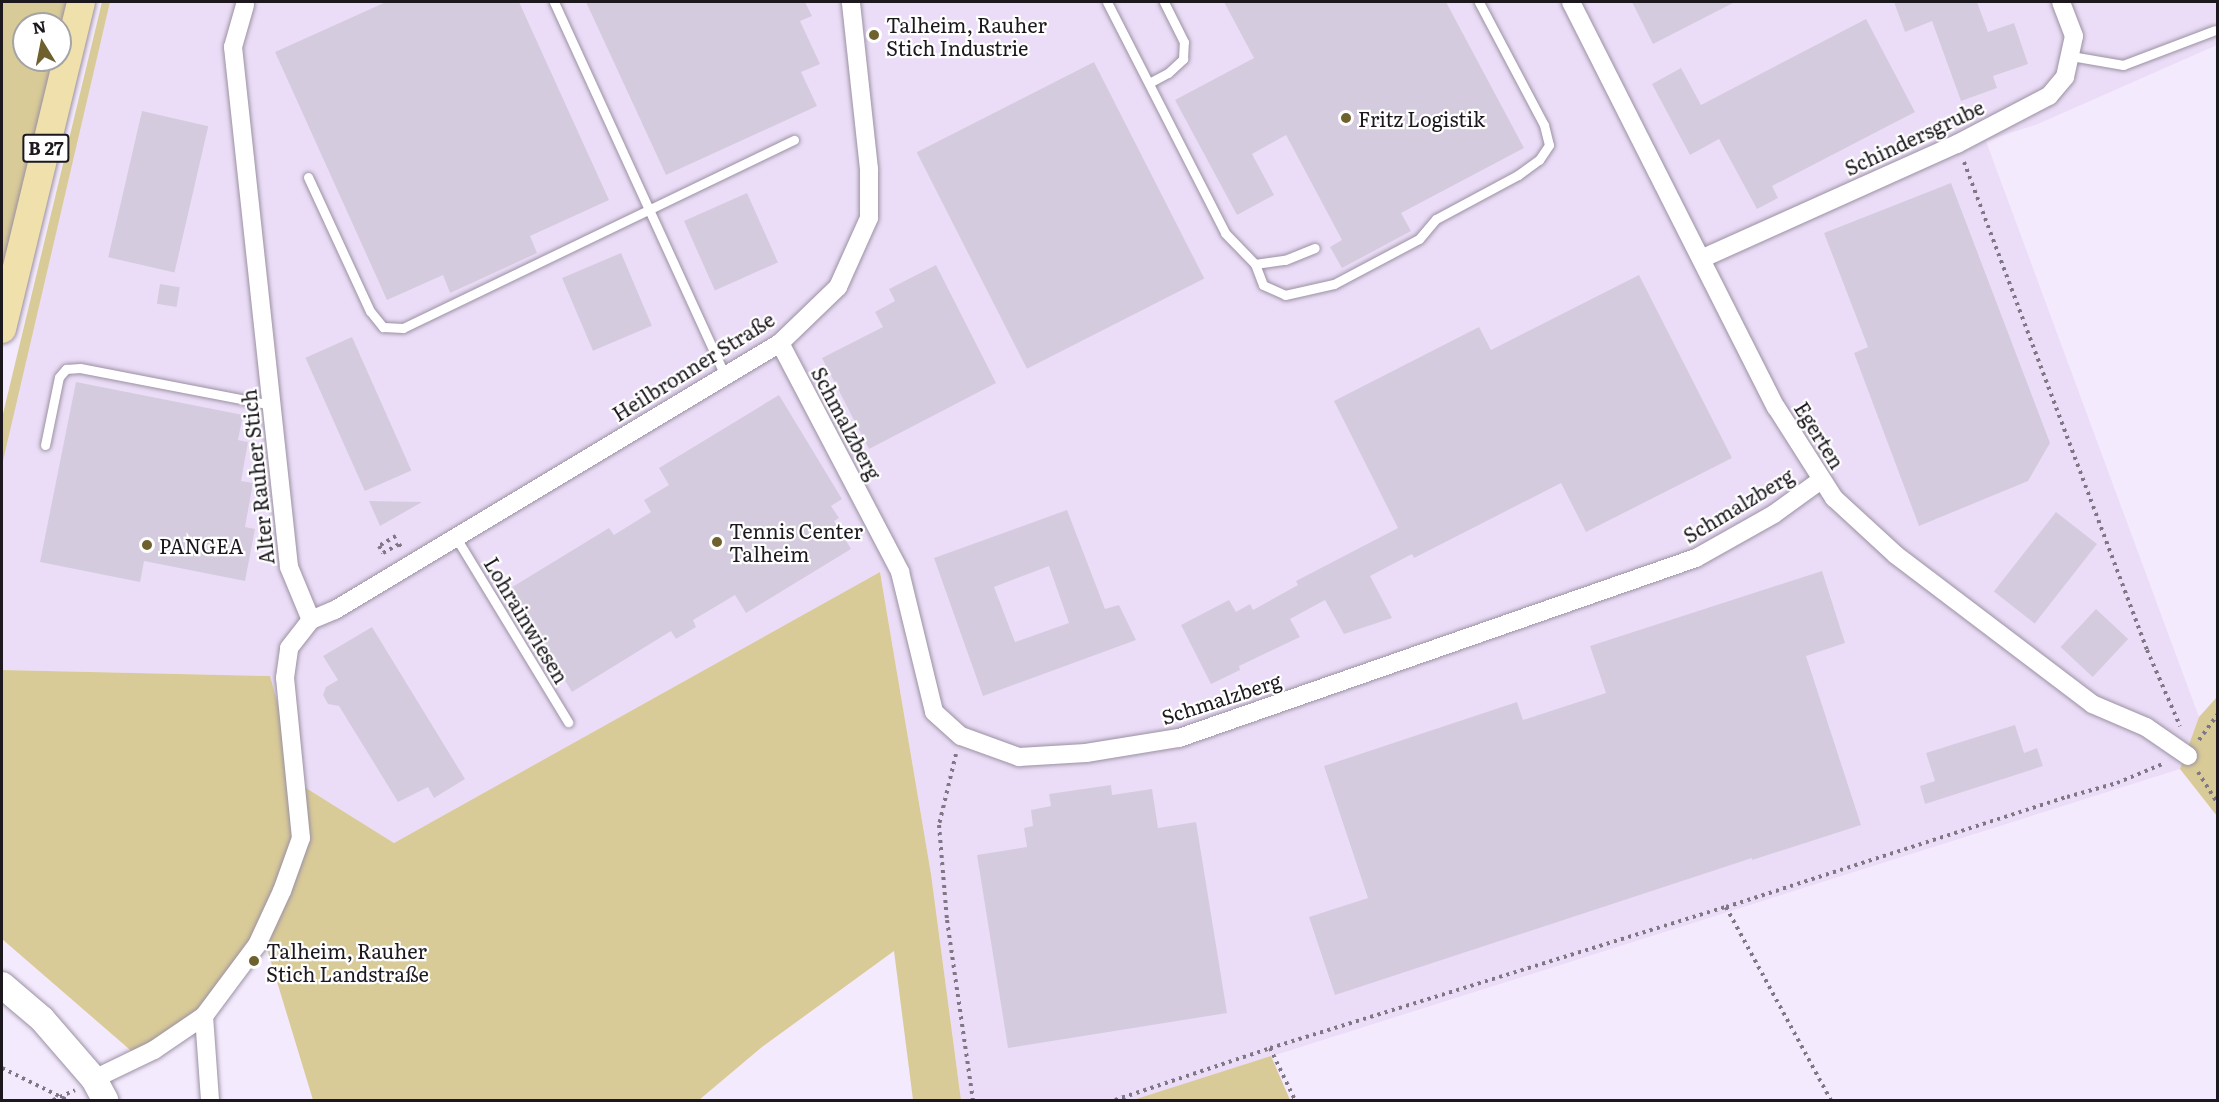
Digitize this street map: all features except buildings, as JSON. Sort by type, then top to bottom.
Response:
[{"type":"main road","name":"B 27","points":[[2,329],[81,2]]},
{"type":"street","name":"Heilbronner Straße","points":[[310,620],[335,610],[780,343],[838,287],[869,218],[867,146],[851,2]]},
{"type":"street","name":"Egerten","points":[[1571,2],[1703,258],[1776,407],[1834,498],[1896,555],[2092,704],[2146,727],[2186,755]]},
{"type":"street","name":"Schindersgrube","points":[[1703,258],[1957,144],[2049,96],[2065,77],[2074,36],[2061,2]]},
{"type":"street","name":"Alter Rauher Stich","points":[[245,5],[233,47],[289,567],[310,620]]},
{"type":"street","name":"Schmalzberg","points":[[780,343],[900,572],[934,712],[961,736],[1019,757],[1086,753],[1179,738],[1696,558],[1774,514],[1821,480]]},
{"type":"street","points":[[2,986],[42,1019],[99,1090],[204,1016],[257,945],[282,891],[301,837],[285,678],[289,648],[310,620]]},
{"type":"street","points":[[204,1016],[210,1101]]},
{"type":"lane","points":[[554,2],[725,376]]},
{"type":"lane","points":[[1107,2],[1225,233],[1255,264],[1263,285],[1285,295],[1334,284],[1419,239],[1436,219],[1518,175],[1539,160],[1549,145],[1544,125],[1479,2]]},
{"type":"lane","points":[[1149,83],[1168,73],[1183,59],[1184,42],[1164,2]]},
{"type":"lane","points":[[2071,56],[2123,65],[2215,30]]},
{"type":"lane","points":[[308,177],[370,311],[382,327],[403,328],[794,140]]},
{"type":"lane","points":[[1255,264],[1285,260],[1315,248]]},
{"type":"lane","points":[[45,446],[60,377],[66,369],[80,368],[272,405]]},
{"type":"lane","name":"Lohrainwiesen","points":[[455,536],[568,722]]},
{"type":"path","points":[[1957,144],[2147,650],[2178,721],[2186,755],[2217,804]]},
{"type":"path","points":[[396,536],[379,546],[383,553],[399,544],[410,564]]},
{"type":"path","points":[[1115,1101],[1270,1048],[1726,907],[2067,796],[2117,783],[2186,755],[2217,714]]},
{"type":"path","points":[[961,736],[939,825],[947,920],[973,1101]]},
{"type":"path","points":[[1726,907],[1832,1101]]},
{"type":"path","points":[[1270,1048],[1295,1101]]},
{"type":"path","points":[[2,1068],[64,1099]]},
{"type":"path","points":[[53,1101],[64,1099]]},
{"type":"shaded area","points":[[2,2],[70,2],[68,12],[12,12],[12,72],[53,72],[2,277]]},
{"type":"shaded area","points":[[102,2],[110,2],[2,465],[2,418]]},
{"type":"shaded area","points":[[110,2],[2217,2],[2217,45],[2038,124],[1986,141],[2199,717],[2180,769],[1133,1100],[961,1100],[931,874],[880,572],[394,843],[298,783],[270,676],[2,670],[2,437]]},
{"type":"shaded area","points":[[880,572],[931,874],[961,1100],[913,1100],[894,951],[762,1047],[699,1100],[313,1100],[264,939],[305,838],[298,783],[394,843]]},
{"type":"shaded area","points":[[2,670],[270,676],[288,741],[298,837],[257,939],[199,1015],[136,1055],[2,939]]},
{"type":"shaded area","points":[[2217,697],[2217,816],[2180,769],[2199,717]]},
{"type":"shaded area","points":[[1271,1056],[1290,1100],[1133,1100]]},
{"type":"place","name":"Talheim, Rauher Stich Industrie","points":[[874,35]]},
{"type":"place","name":"Fritz Logistik","points":[[1346,118]]},
{"type":"place","name":"Tennis Center Talheim","points":[[717,542]]},
{"type":"place","name":"PANGEA","points":[[147,545]]},
{"type":"place","name":"Talheim, Rauher Stich Landstraße","points":[[254,961]]}]
